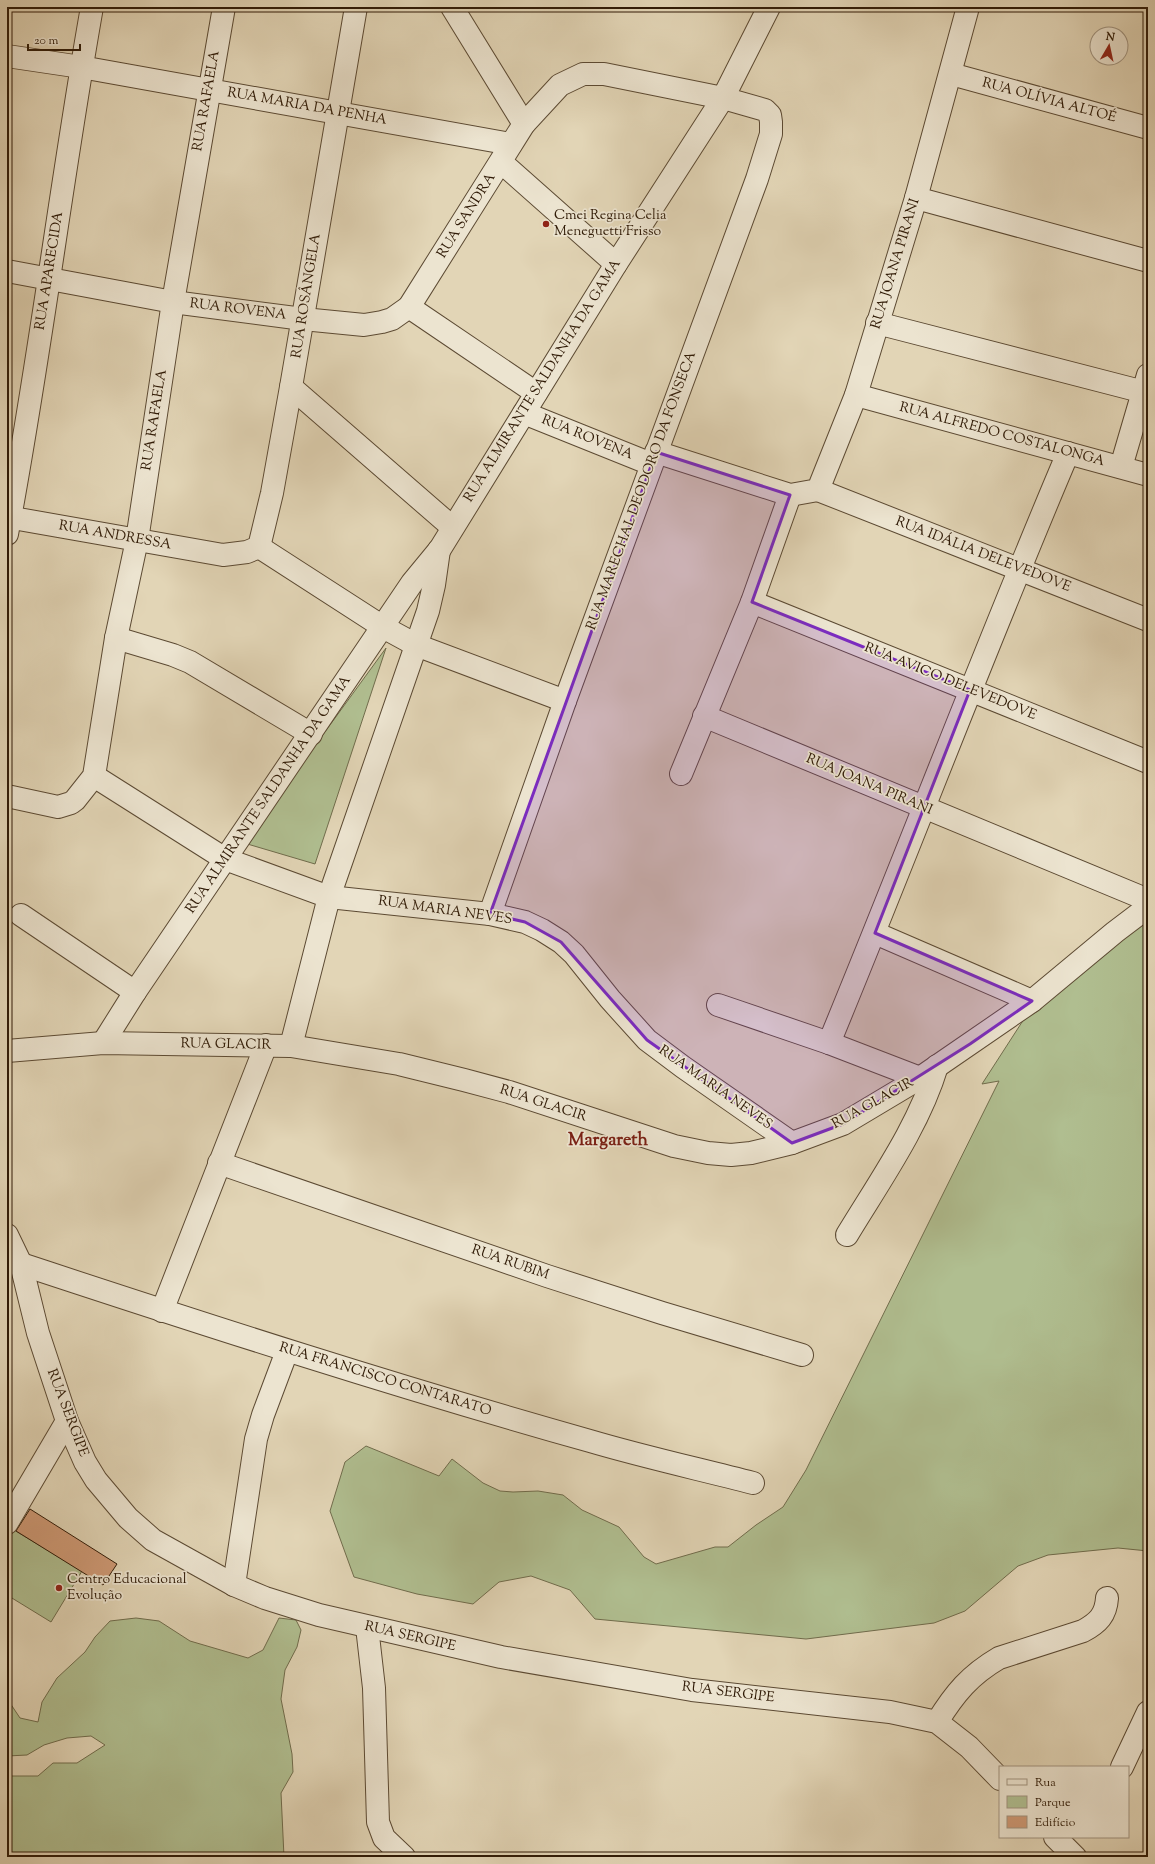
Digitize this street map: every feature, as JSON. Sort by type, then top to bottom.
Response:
[{"type":"street","name":"RUA APARECIDA","points":[[8,523],[50,279],[81,67],[92,7]]},
{"type":"street","name":"RUA RAFAELA","points":[[7,796],[58,807],[71,803],[75,800],[94,776],[116,638],[137,540],[173,302],[224,7]]},
{"type":"street","name":"RUA ROSÂNGELA","points":[[259,547],[272,493],[292,387],[356,7]]},
{"type":"street","points":[[452,7],[524,124]]},
{"type":"street","name":"RUA ALMIRANTE SALDANHA DA GAMA","points":[[103,1044],[135,992],[412,583],[440,549],[452,527],[616,264],[723,98],[769,7]]},
{"type":"street","name":"RUA JOANA PIRANI","points":[[818,490],[856,396],[916,198],[968,7]]},
{"type":"street","name":"RUA MARIA DA PENHA","points":[[7,56],[81,67],[337,113],[506,153]]},
{"type":"street","name":"RUA MARECHAL DEODORO DA FONSECA","points":[[490,914],[653,458],[757,179],[771,134],[770,115],[765,110],[723,98],[604,74],[583,74],[560,85],[524,124]]},
{"type":"street","name":"RUA OLÍVIA ALTOÉ","points":[[951,74],[1148,128]]},
{"type":"street","name":"RUA SANDRA","points":[[409,307],[524,124]]},
{"type":"street","points":[[506,153],[616,264]]},
{"type":"street","points":[[916,198],[1148,261]]},
{"type":"street","name":"RUA ROVENA","points":[[7,271],[173,302],[303,319],[364,325],[392,319],[409,307],[536,393]]},
{"type":"street","points":[[877,323],[1146,387],[1121,467]]},
{"type":"street","points":[[292,387],[452,527]]},
{"type":"street","name":"RUA ALFREDO COSTALONGA","points":[[856,396],[1148,474]]},
{"type":"street","name":"RUA ROVENA","points":[[524,413],[653,458],[790,495]]},
{"type":"street","points":[[829,1043],[875,933],[1018,569],[1068,453]]},
{"type":"street","points":[[681,774],[752,602],[790,495],[818,490]]},
{"type":"street","name":"RUA IDÁLIA DELEVEDOVE","points":[[818,490],[1148,620]]},
{"type":"street","name":"RUA ANDRESSA","points":[[8,523],[137,540],[223,555],[247,552],[259,547]]},
{"type":"street","points":[[259,547],[383,627],[416,646],[565,701]]},
{"type":"street","name":"RUA ALMIRANTE SALDANHA DA GAMA","points":[[291,1046],[329,897],[416,646],[432,595],[440,549]]},
{"type":"street","name":"RUA AVICO DELEVEDOVE","points":[[752,602],[1148,762]]},
{"type":"street","points":[[116,638],[173,655],[190,662],[311,734]]},
{"type":"street","name":"RUA JOANA PIRANI","points":[[704,716],[1148,900]]},
{"type":"street","name":"RUA MARIA NEVES","points":[[94,776],[225,859],[329,897],[490,914],[525,922],[542,930],[561,942],[574,954],[610,999],[647,1040],[792,1143]]},
{"type":"street","name":"RUA GLACIR","points":[[7,1051],[103,1044],[291,1046],[399,1064],[464,1080],[509,1092],[674,1146],[708,1153],[731,1155],[751,1153],[792,1143],[843,1124],[928,1072],[1032,1001],[1115,932],[1148,907]]},
{"type":"street","points":[[21,915],[135,992]]},
{"type":"street","points":[[875,933],[1032,1001]]},
{"type":"street","points":[[718,1005],[829,1043],[928,1072],[930,1091],[919,1114],[847,1235]]},
{"type":"street","points":[[162,1311],[266,1045]]},
{"type":"street","name":"RUA RUBIM","points":[[219,1163],[547,1276],[662,1313],[802,1355]]},
{"type":"street","name":"RUA SERGIPE","points":[[7,1235],[21,1264],[38,1333],[67,1421],[85,1462],[96,1480],[128,1518],[153,1540],[234,1585],[265,1598],[319,1615],[501,1657],[692,1690],[890,1712],[937,1722],[969,1747],[999,1778]]},
{"type":"street","name":"RUA FRANCISCO CONTARATO","points":[[21,1264],[288,1351],[592,1442],[753,1483]]},
{"type":"street","points":[[234,1585],[256,1439],[263,1415],[288,1351]]},
{"type":"street","points":[[7,1523],[67,1421]]},
{"type":"street","points":[[937,1722],[961,1687],[987,1665],[1000,1658],[1084,1631],[1095,1625],[1104,1614],[1107,1598]]},
{"type":"street","points":[[367,1627],[374,1688],[378,1822],[384,1838],[404,1857]]},
{"type":"street","points":[[1122,1766],[1148,1712]]},
{"type":"highlighted area","points":[[656,452],[790,495],[752,602],[970,690],[875,933],[1032,1001],[970,1044],[843,1124],[792,1143],[647,1040],[561,942],[525,922],[490,914]]},
{"type":"green space","points":[[386,648],[315,864],[244,843]]},
{"type":"green space","points":[[1148,914],[1148,1551],[1118,1548],[1048,1555],[1018,1566],[965,1611],[934,1623],[806,1639],[595,1619],[570,1590],[531,1576],[499,1582],[473,1604],[417,1594],[354,1577],[330,1511],[345,1462],[366,1446],[439,1476],[452,1459],[483,1483],[500,1491],[538,1491],[563,1495],[582,1510],[619,1527],[644,1557],[656,1564],[715,1547],[728,1547],[756,1525],[783,1507],[806,1470],[999,1081],[982,1084],[1024,1019]]},
{"type":"green space","points":[[14,1530],[82,1571],[51,1622],[7,1595],[7,1542]]},
{"type":"green space","points":[[136,1618],[159,1621],[190,1641],[248,1658],[263,1650],[279,1618],[296,1620],[301,1630],[297,1647],[285,1670],[281,1699],[292,1754],[293,1772],[281,1793],[284,1857],[7,1857],[7,1773],[12,1776],[38,1776],[53,1763],[77,1763],[105,1745],[91,1736],[67,1738],[44,1745],[27,1755],[7,1756],[7,1690],[10,1703],[20,1718],[38,1722],[42,1702],[57,1678],[85,1652],[95,1637],[110,1621]]},
{"type":"building","points":[[30,1509],[117,1564],[103,1585],[16,1531]]},
{"type":"place","name":"Cmei Regina Celia Meneguetti Frisso","points":[[546,224]]},
{"type":"place","name":"Centro Educacional Evolução","points":[[59,1588]]},
{"type":"district","name":"Margareth","points":[[608,1141]]}]
